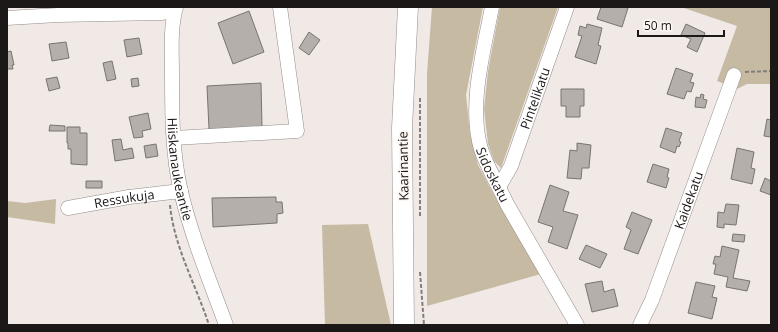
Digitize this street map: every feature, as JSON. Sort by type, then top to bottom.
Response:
[{"type":"main road","name":"Kaarinantie","points":[[404,325],[402,128],[408,7]]},
{"type":"street","points":[[174,138],[297,131],[280,7]]},
{"type":"street","name":"Sidoskatu","points":[[492,7],[477,92],[477,118],[481,148],[488,166],[507,204],[577,325]]},
{"type":"street","name":"Pintelikatu","points":[[499,187],[511,166],[567,7]]},
{"type":"street","points":[[7,18],[44,15],[161,13],[175,9]]},
{"type":"street","name":"Hiiskanaukeantie","points":[[175,9],[172,32],[172,97],[174,138],[181,191],[197,245],[226,325]]},
{"type":"street","name":"Kaidekatu","points":[[640,325],[652,300],[734,75]]},
{"type":"street","name":"Ressukuja","points":[[68,208],[129,197],[181,191]]},
{"type":"path","points":[[734,75],[745,72],[771,71]]},
{"type":"path","points":[[420,92],[420,216]]},
{"type":"path","points":[[420,270],[424,325]]},
{"type":"shaded area","points":[[432,7],[483,7],[466,95],[470,134],[478,165],[495,197],[541,274],[427,306],[427,74]]},
{"type":"shaded area","points":[[500,7],[558,7],[501,168],[494,161],[488,144],[484,109],[488,71]]},
{"type":"shaded area","points":[[681,7],[771,7],[771,84],[747,84],[737,89],[717,81],[737,26]]},
{"type":"shaded area","points":[[56,199],[55,224],[7,217],[7,201],[25,203]]},
{"type":"shaded area","points":[[368,224],[391,325],[325,325],[322,225]]},
{"type":"building","points":[[601,7],[628,8],[622,27],[597,19]]},
{"type":"building","points":[[249,11],[264,52],[233,64],[218,23]]},
{"type":"building","points":[[587,24],[602,28],[598,45],[601,46],[596,64],[575,57],[582,36],[578,35],[580,26],[586,28]]},
{"type":"building","points":[[686,24],[705,33],[697,52],[687,47],[691,39],[681,35]]},
{"type":"building","points":[[309,32],[320,40],[309,55],[299,48]]},
{"type":"building","points":[[139,38],[142,54],[127,57],[124,40]]},
{"type":"building","points":[[66,42],[69,58],[52,61],[49,44]]},
{"type":"building","points":[[11,51],[14,65],[12,65],[13,69],[7,69],[7,52]]},
{"type":"building","points":[[112,61],[116,79],[107,81],[103,63]]},
{"type":"building","points":[[676,68],[693,74],[690,82],[694,83],[691,92],[687,91],[684,99],[667,94]]},
{"type":"building","points":[[57,77],[60,88],[49,91],[46,79]]},
{"type":"building","points":[[138,78],[139,86],[132,87],[131,79]]},
{"type":"building","points":[[261,83],[262,127],[209,129],[207,86]]},
{"type":"building","points":[[561,89],[584,89],[584,106],[580,106],[580,117],[566,117],[566,106],[561,106]]},
{"type":"building","points":[[701,94],[704,95],[703,99],[707,100],[705,108],[695,107],[696,97],[700,98]]},
{"type":"building","points":[[148,113],[151,129],[142,131],[143,137],[134,138],[129,117]]},
{"type":"building","points":[[767,119],[771,120],[771,137],[764,136]]},
{"type":"building","points":[[50,125],[65,126],[65,131],[49,131]]},
{"type":"building","points":[[67,127],[80,127],[80,133],[87,133],[87,165],[71,164],[71,149],[68,149],[67,143]]},
{"type":"building","points":[[666,128],[682,133],[679,141],[681,142],[679,147],[677,146],[675,153],[660,147]]},
{"type":"building","points":[[121,139],[123,150],[132,148],[134,158],[115,161],[112,140]]},
{"type":"building","points":[[577,143],[591,145],[589,168],[582,168],[581,179],[567,178],[570,150],[577,151]]},
{"type":"building","points":[[156,144],[158,156],[146,158],[144,146]]},
{"type":"building","points":[[737,148],[754,152],[751,168],[755,169],[752,184],[731,179]]},
{"type":"building","points":[[653,164],[669,169],[667,177],[669,178],[666,188],[647,182]]},
{"type":"building","points":[[765,178],[771,181],[771,195],[760,191]]},
{"type":"building","points":[[86,181],[102,181],[102,188],[86,188]]},
{"type":"building","points":[[550,185],[569,192],[563,211],[578,215],[567,249],[548,242],[553,227],[538,222]]},
{"type":"building","points":[[276,197],[276,202],[282,202],[283,213],[277,214],[277,223],[213,227],[212,198]]},
{"type":"building","points":[[726,204],[739,205],[736,225],[724,224],[724,228],[717,227],[718,212],[724,213]]},
{"type":"building","points":[[632,212],[652,220],[638,254],[624,249],[631,230],[626,227]]},
{"type":"building","points":[[733,234],[745,235],[744,242],[732,241]]},
{"type":"building","points":[[586,245],[607,254],[600,268],[579,259]]},
{"type":"building","points":[[722,246],[739,250],[733,278],[750,281],[747,291],[726,287],[728,277],[714,274],[716,264],[713,264],[715,256],[720,257]]},
{"type":"building","points":[[602,281],[604,292],[614,289],[618,306],[592,312],[585,284]]},
{"type":"building","points":[[696,282],[715,286],[712,297],[717,298],[712,319],[688,313]]}]
